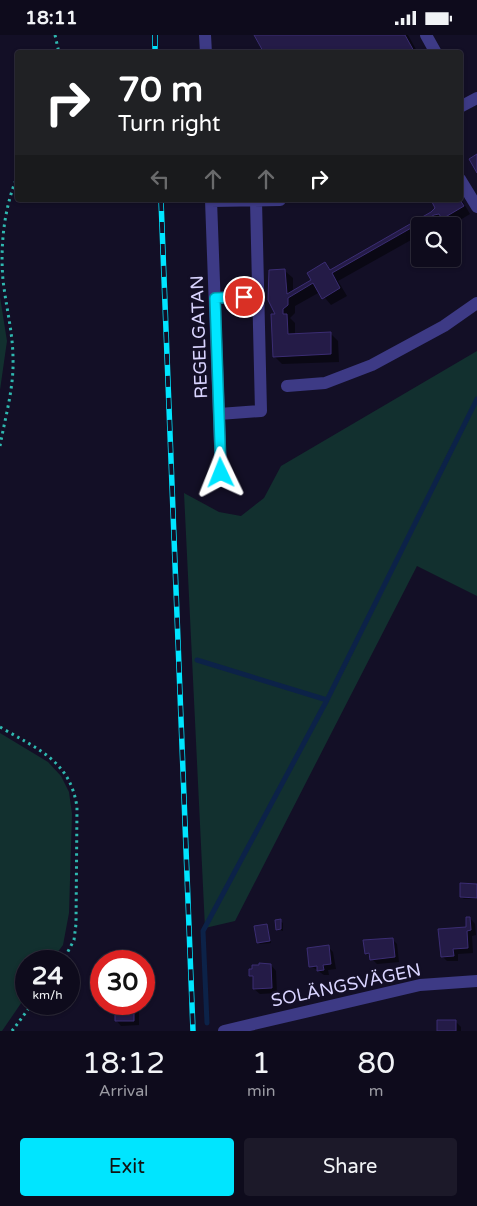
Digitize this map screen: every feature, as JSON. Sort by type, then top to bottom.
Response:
[{"type":"street","points":[[205,35],[206,50]]},
{"type":"street","points":[[426,35],[434,50]]},
{"type":"street","points":[[463,105],[477,97]]},
{"type":"street","points":[[463,184],[477,207]]},
{"type":"street","name":"REGELGATAN","points":[[211,202],[221,473]]},
{"type":"street","points":[[219,414],[261,411],[256,202]]},
{"type":"street","points":[[215,298],[258,296]]},
{"type":"street","points":[[287,386],[325,383],[372,365],[444,326],[477,303]]},
{"type":"street","name":"SOLÄNGSVÄGEN","points":[[224,1031],[420,985],[477,981]]},
{"type":"path","points":[[55,35],[58,50]]},
{"type":"path","points":[[0,446],[14,362],[3,279],[3,235],[15,187]]},
{"type":"path","points":[[0,727],[59,764],[75,792],[77,807],[76,924],[74,940],[69,950]]},
{"type":"path","points":[[12,1031],[24,1015]]},
{"type":"green space","points":[[0,297],[7,341],[0,390]]},
{"type":"green space","points":[[477,351],[477,596],[417,566],[235,921],[205,928],[184,493],[219,512],[241,516],[264,498],[281,466]]},
{"type":"green space","points":[[0,733],[48,762],[61,776],[69,792],[72,814],[69,913],[63,945],[59,950],[15,950],[15,1012],[2,1031],[0,1031]]},
{"type":"building","points":[[254,35],[405,35],[413,50],[262,50]]},
{"type":"building","points":[[477,154],[477,173],[469,159]]},
{"type":"building","points":[[432,202],[461,202],[464,206],[445,217],[441,217],[439,214],[422,217],[435,208]]},
{"type":"building","points":[[411,223],[411,228],[332,273],[340,288],[322,299],[313,283],[288,298],[288,305],[283,309],[283,314],[287,314],[288,334],[331,332],[331,354],[273,357],[271,314],[275,314],[268,300],[269,270],[285,269],[287,294],[311,280],[307,273],[325,262],[330,270]]},
{"type":"building","points":[[460,883],[477,884],[477,898],[460,897]]},
{"type":"building","points":[[466,917],[470,917],[471,930],[467,931],[468,948],[453,949],[454,956],[441,957],[438,929],[466,927]]},
{"type":"building","points":[[281,919],[281,929],[276,930],[275,920]]},
{"type":"building","points":[[267,924],[270,941],[257,943],[254,926]]},
{"type":"building","points":[[393,938],[395,957],[370,960],[369,953],[365,954],[363,940]]},
{"type":"building","points":[[329,945],[331,964],[323,965],[324,970],[317,971],[317,966],[309,967],[307,948]]},
{"type":"building","points":[[259,963],[271,964],[272,988],[253,989],[253,976],[249,976],[249,969],[252,969],[252,965],[259,965]]},
{"type":"building","points":[[115,1015],[134,1015],[134,1021],[115,1021]]},
{"type":"building","points":[[437,1020],[456,1020],[456,1031],[437,1031]]},
{"type":"waterway","points":[[207,1023],[203,931],[327,700],[477,399]]},
{"type":"waterway","points":[[197,660],[327,700]]},
{"type":"railway","points":[[155,35],[155,50]]},
{"type":"railway","points":[[161,202],[193,1031]]},
{"type":"route","points":[[221,473],[215,298],[244,297]]}]
